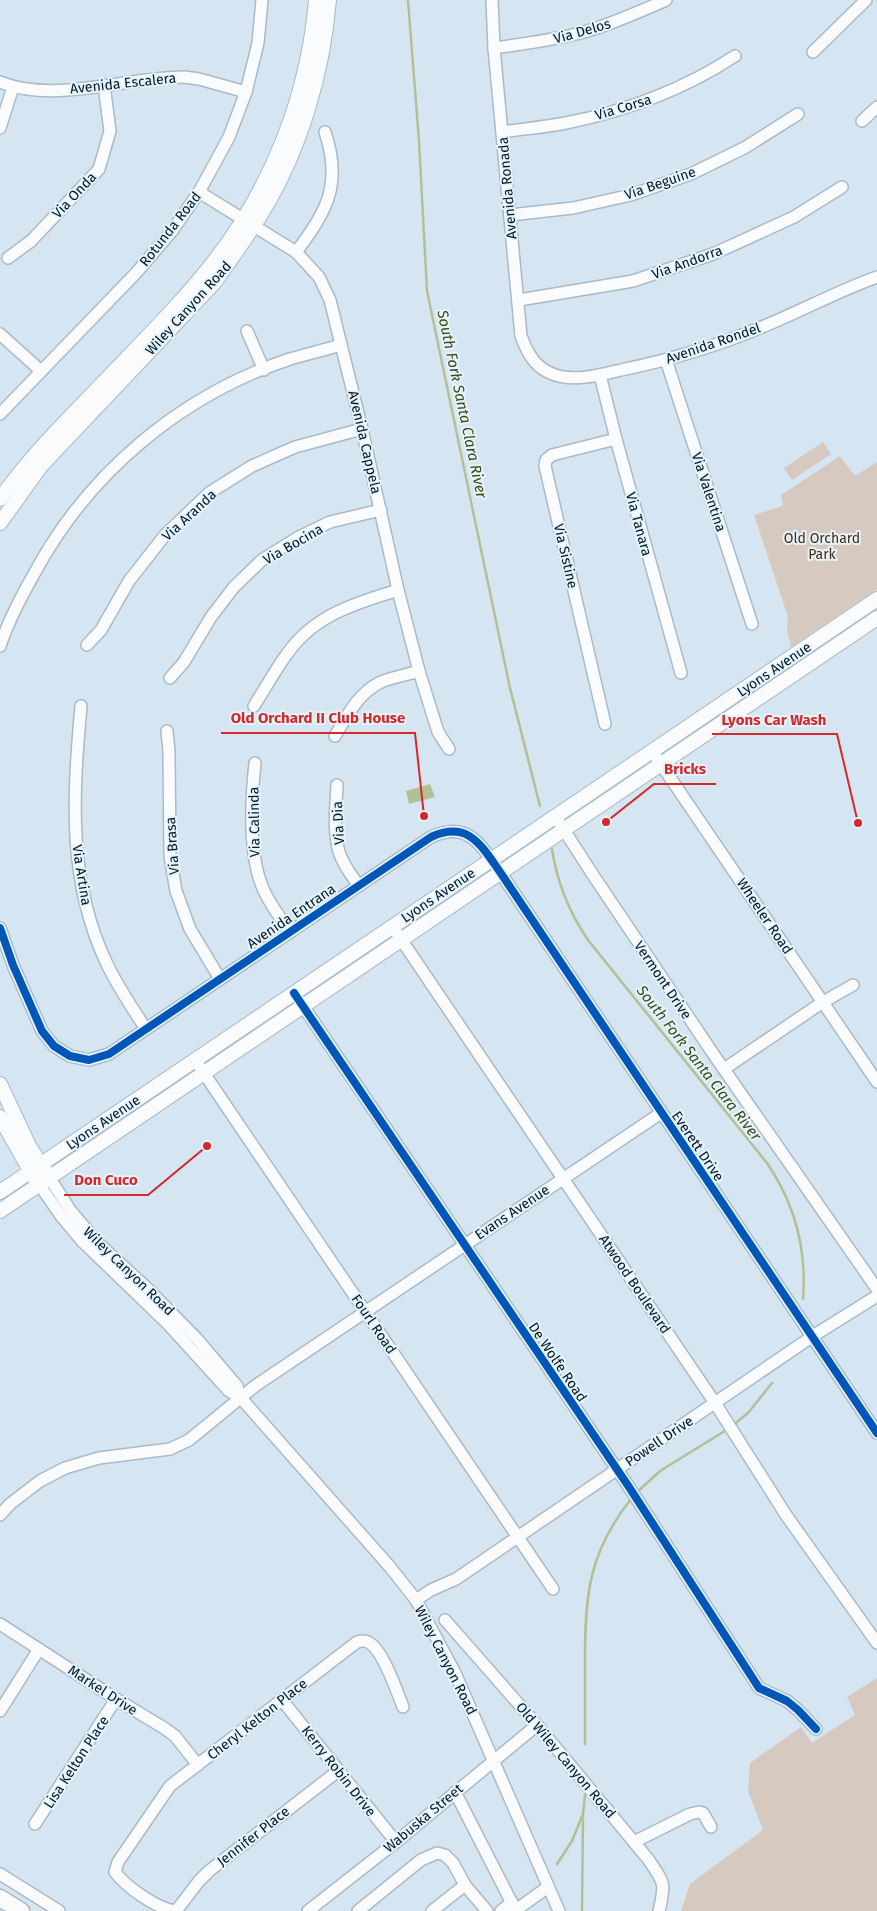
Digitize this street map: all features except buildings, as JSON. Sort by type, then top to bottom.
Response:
[{"type":"highway","points":[[0,1898],[21,1911]]},
{"type":"main road","name":"Wiley Canyon Road","points":[[0,523],[41,466],[214,283],[248,222],[291,119],[302,84],[316,0]]},
{"type":"main road","name":"Wiley Canyon Road","points":[[0,499],[45,444],[180,302],[248,222],[264,209],[287,164],[314,89],[322,54],[329,0]]},
{"type":"main road","name":"Lyons Avenue","points":[[0,1192],[877,599]]},
{"type":"main road","name":"Lyons Avenue","points":[[0,1210],[877,618]]},
{"type":"main road","points":[[141,1115],[143,1104],[166,1088],[179,1070]]},
{"type":"main road","name":"Wiley Canyon Road","points":[[0,1084],[36,1168]]},
{"type":"main road","name":"Wiley Canyon Road","points":[[0,1117],[44,1181]]},
{"type":"street","name":"Rotunda Road","points":[[0,414],[136,273],[172,231],[199,192],[229,137],[246,92],[258,43],[262,0]]},
{"type":"street","name":"Avenida Ronada","points":[[492,0],[494,48],[522,336],[527,351],[543,369]]},
{"type":"street","name":"Via Delos","points":[[494,48],[538,43],[585,32],[625,18],[666,0]]},
{"type":"street","points":[[813,52],[866,0]]},
{"type":"street","name":"Via Corsa","points":[[502,132],[565,123],[620,110],[687,83],[735,56]]},
{"type":"street","name":"Avenida Escalera","points":[[0,82],[13,87],[47,91],[184,76],[246,92]]},
{"type":"street","name":"Via Onda","points":[[8,258],[31,241],[99,169],[110,131],[104,85]]},
{"type":"street","points":[[0,128],[13,87]]},
{"type":"street","points":[[862,121],[877,106]]},
{"type":"street","name":"Via Beguine","points":[[510,215],[572,208],[631,194],[682,177],[746,147],[798,114]]},
{"type":"street","points":[[296,252],[323,213],[331,187],[333,171],[332,151],[325,132]]},
{"type":"street","name":"Via Andorra","points":[[519,300],[633,281],[713,254],[794,217],[842,187]]},
{"type":"street","name":"Avenida Cappela","points":[[199,192],[296,252],[314,270],[330,300],[362,428],[398,590],[419,671],[438,732],[449,749]]},
{"type":"street","name":"Avenida Rondel","points":[[543,369],[552,374],[565,377],[600,375],[666,360],[748,333],[848,287],[877,277]]},
{"type":"street","points":[[247,331],[264,370]]},
{"type":"street","points":[[0,334],[42,371]]},
{"type":"street","points":[[0,644],[20,600],[44,555],[78,505],[146,437],[199,401],[264,370],[290,359],[342,345]]},
{"type":"street","name":"Via Valentina","points":[[666,360],[752,624]]},
{"type":"street","name":"Via Tanara","points":[[600,375],[681,673]]},
{"type":"street","name":"Via Aranda","points":[[87,646],[101,630],[129,582],[164,535],[209,493],[252,466],[295,447],[362,428]]},
{"type":"street","name":"Via Sistine","points":[[604,724],[545,466],[546,460],[552,455],[616,439]]},
{"type":"street","name":"Via Bocina","points":[[170,678],[184,662],[211,617],[234,586],[262,560],[299,537],[330,522],[380,510]]},
{"type":"street","points":[[254,706],[288,652],[309,631],[329,616],[355,603],[398,590]]},
{"type":"street","points":[[335,736],[355,703],[366,692],[381,682],[419,671]]},
{"type":"street","name":"Via Artina","points":[[81,706],[74,811],[77,857],[84,899],[95,936],[107,964],[146,1030]]},
{"type":"street","name":"Via Brasa","points":[[167,732],[169,751],[170,856],[176,891],[190,929],[220,979]]},
{"type":"street","name":"Wheeler Road","points":[[652,751],[877,1082]]},
{"type":"street","name":"Via Calinda","points":[[255,763],[252,832],[255,864],[262,886],[290,932]]},
{"type":"street","name":"Via Dia","points":[[337,785],[335,827],[339,853],[348,871],[359,886]]},
{"type":"street","name":"Vermont Drive","points":[[555,816],[724,1069],[877,1289]]},
{"type":"street","name":"Avenida Entrana","points":[[0,928],[13,965],[42,1031],[54,1046],[70,1056],[89,1060],[109,1054],[146,1030],[431,837],[454,831],[467,834],[478,842],[500,872]]},
{"type":"street","name":"Everett Drive","points":[[500,872],[877,1432]]},
{"type":"street","name":"Atwood Boulevard","points":[[392,926],[715,1403],[786,1514],[877,1643]]},
{"type":"street","points":[[724,1069],[823,1002],[853,985]]},
{"type":"street","name":"De Wolfe Road","points":[[294,993],[629,1487],[760,1688],[787,1701],[816,1728]]},
{"type":"street","name":"Fourl Road","points":[[195,1060],[553,1589]]},
{"type":"street","name":"Evans Avenue","points":[[0,1515],[10,1504],[40,1481],[65,1468],[100,1458],[170,1448],[189,1440],[240,1397],[661,1113]]},
{"type":"street","name":"Wiley Canyon Road","points":[[44,1181],[61,1216],[82,1241],[161,1309],[217,1370],[237,1386],[240,1397],[390,1567],[416,1600],[455,1673],[559,1911]]},
{"type":"street","name":"Powell Drive","points":[[416,1600],[431,1590],[456,1578],[813,1336],[877,1296]]},
{"type":"street","name":"Old Wiley Canyon Road","points":[[445,1620],[538,1725],[659,1875],[665,1888],[660,1911]]},
{"type":"street","name":"Markel Drive","points":[[0,1624],[175,1736],[198,1765]]},
{"type":"street","name":"Cheryl Kelton Place","points":[[175,1911],[164,1909],[120,1880],[114,1872],[118,1862],[170,1786],[357,1642],[366,1640],[371,1643],[389,1669],[403,1707]]},
{"type":"street","points":[[0,1711],[39,1648]]},
{"type":"street","name":"Lisa Kelton Place","points":[[35,1824],[116,1699]]},
{"type":"street","name":"Kerry Robin Drive","points":[[282,1700],[396,1842]]},
{"type":"street","name":"Wabuska Street","points":[[308,1911],[396,1842],[538,1725]]},
{"type":"street","name":"Jennifer Place","points":[[175,1911],[209,1871],[338,1771]]},
{"type":"street","points":[[455,1792],[515,1908]]},
{"type":"street","points":[[634,1842],[690,1814],[698,1812],[703,1813],[711,1827]]},
{"type":"street","points":[[358,1911],[421,1860],[437,1853],[445,1855],[453,1863],[465,1885],[486,1911]]},
{"type":"street","points":[[0,1874],[59,1911]]},
{"type":"street","points":[[432,1911],[465,1885]]},
{"type":"street","points":[[501,1911],[515,1908],[548,1887]]},
{"type":"green space","points":[[823,442],[831,454],[792,480],[784,468]]},
{"type":"green space","name":"Old Orchard Park","points":[[840,456],[855,476],[877,462],[877,589],[791,647],[787,630],[788,617],[754,515],[783,506],[781,495]]},
{"type":"green space","points":[[877,1678],[877,1911],[681,1911],[690,1884],[763,1830],[748,1791],[750,1763],[801,1727],[812,1743],[855,1715],[847,1697]]},
{"type":"shaded area","points":[[430,784],[435,797],[409,804],[406,791]]},
{"type":"waterway","name":"South Fork Santa Clara River","points":[[408,0],[419,141],[427,291],[510,688],[540,806]]},
{"type":"waterway","name":"South Fork Santa Clara River","points":[[552,849],[557,874],[565,897],[575,919],[588,940],[767,1163],[777,1179],[792,1211],[801,1245],[804,1280],[803,1299]]},
{"type":"waterway","name":"South Fork Santa Clara River","points":[[732,1426],[748,1413],[772,1383]]},
{"type":"waterway","name":"South Fork Santa Clara River","points":[[636,1493],[660,1471],[728,1429]]},
{"type":"waterway","name":"South Fork Santa Clara River","points":[[585,1744],[585,1636],[588,1594],[592,1575],[606,1537],[631,1499]]},
{"type":"waterway","name":"South Fork Santa Clara River","points":[[582,1911],[583,1814],[585,1795]]},
{"type":"waterway","points":[[557,1864],[572,1841],[582,1816]]},
{"type":"cycle path","points":[[0,928],[13,965],[42,1031],[54,1046],[70,1056],[89,1060],[109,1054],[431,837],[455,831],[464,833],[480,845],[500,872],[877,1433]]},
{"type":"cycle path","points":[[294,993],[629,1487],[759,1688],[787,1701],[816,1729]]},
{"type":"place","name":"Old Orchard II Club House","points":[[424,816]]},
{"type":"place","name":"Bricks","points":[[606,822]]},
{"type":"place","name":"Lyons Car Wash","points":[[858,823]]},
{"type":"place","name":"Don Cuco","points":[[207,1146]]}]
